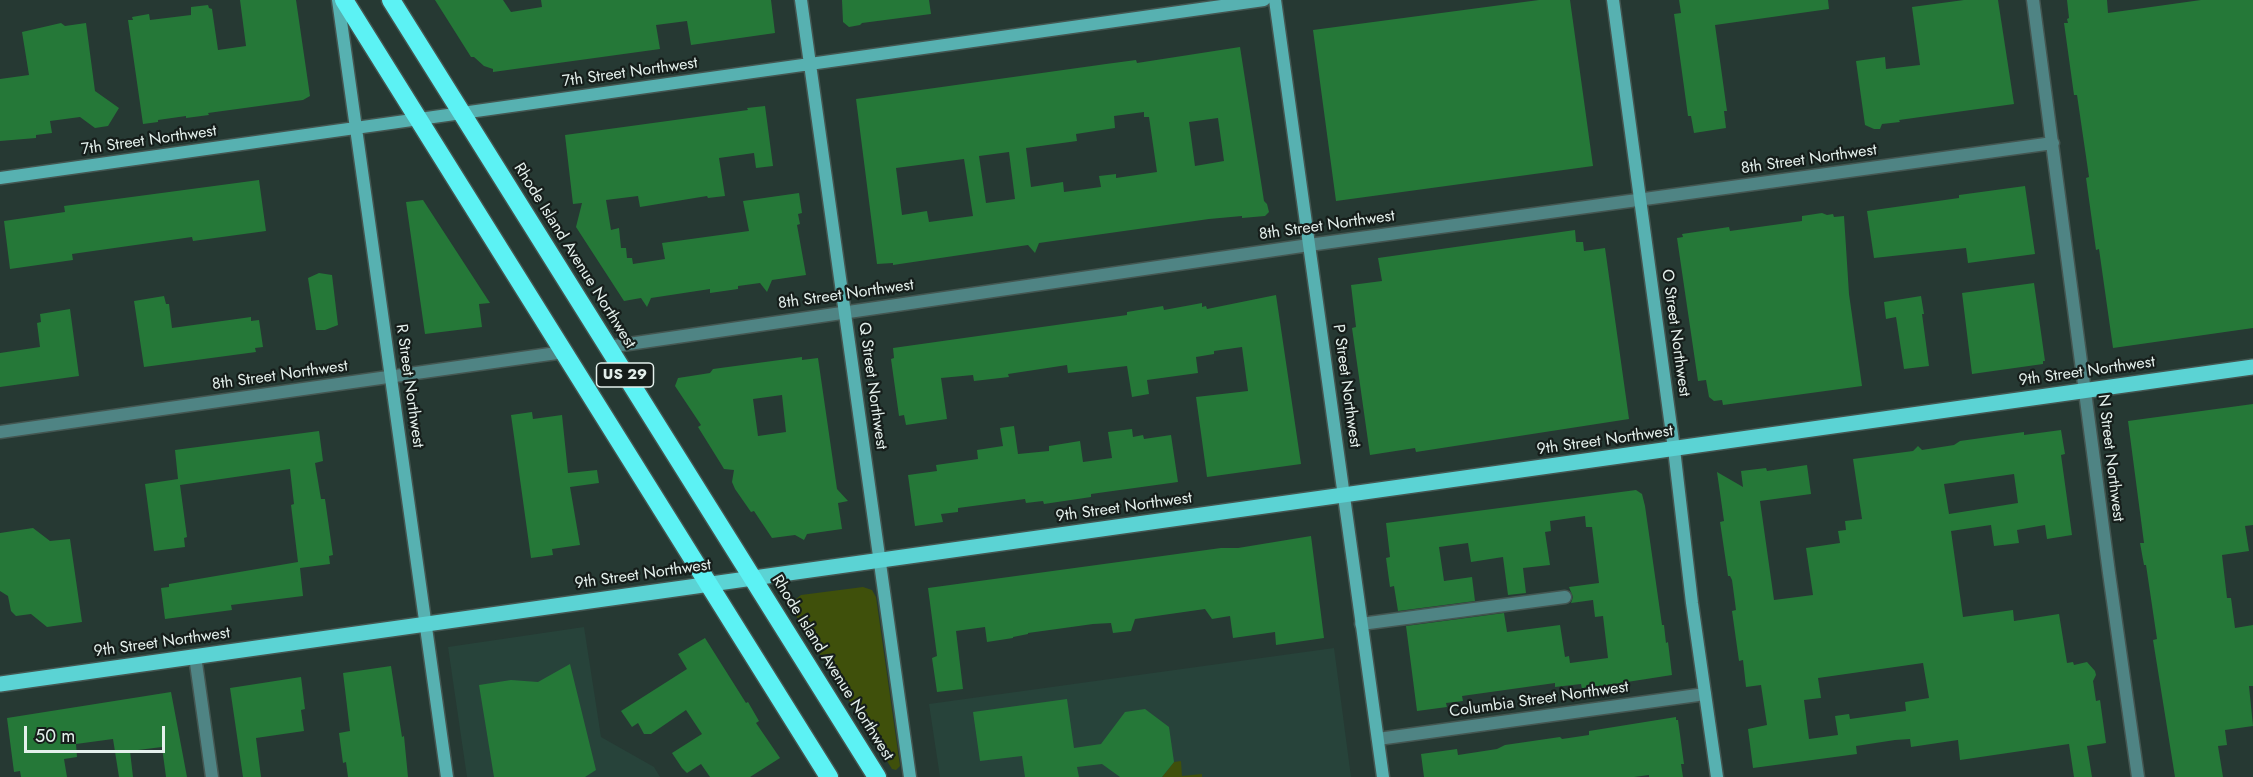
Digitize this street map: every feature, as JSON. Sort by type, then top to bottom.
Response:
[{"type":"highway","points":[[344,0],[419,120]]},
{"type":"highway","name":"Rhode Island Avenue Northwest","points":[[391,0],[877,777]]},
{"type":"highway","name":"US 29","points":[[419,120],[829,777]]},
{"type":"main road","name":"9th Street Northwest","points":[[0,684],[2253,367]]},
{"type":"street","name":"R Street Northwest","points":[[338,0],[447,777]]},
{"type":"street","name":"Q Street Northwest","points":[[801,0],[910,777]]},
{"type":"street","name":"7th Street Northwest","points":[[0,178],[1264,0]]},
{"type":"street","name":"P Street Northwest","points":[[1275,0],[1383,777]]},
{"type":"street","name":"O Street Northwest","points":[[1612,0],[1717,777]]},
{"type":"street","name":"N Street Northwest","points":[[2033,0],[2138,777]]},
{"type":"street","name":"8th Street Northwest","points":[[608,347],[1309,245],[2053,144]]},
{"type":"street","name":"8th Street Northwest","points":[[0,432],[564,352]]},
{"type":"street","points":[[1361,624],[1566,597]]},
{"type":"street","points":[[195,656],[212,777]]},
{"type":"street","name":"Columbia Street Northwest","points":[[1378,739],[1705,693]]},
{"type":"shaded area","points":[[584,627],[601,737],[654,767],[660,777],[467,777],[448,647]]},
{"type":"shaded area","points":[[1334,648],[1351,777],[940,777],[929,704]]},
{"type":"green space","points":[[863,587],[872,590],[876,597],[900,766],[896,770],[892,769],[793,611],[795,600],[801,595]]},
{"type":"green space","points":[[1181,761],[1182,776],[1202,774],[1202,777],[1162,777],[1174,762]]},
{"type":"building","points":[[240,0],[296,0],[310,96],[303,100],[143,124],[128,20],[149,14],[150,20],[191,15],[191,7],[208,5],[212,9],[218,50],[246,46]]},
{"type":"building","points":[[435,0],[503,0],[511,12],[542,7],[541,0],[771,0],[775,33],[691,45],[687,21],[656,25],[660,49],[493,72],[493,69],[471,57]]},
{"type":"building","points":[[842,0],[929,0],[931,14],[862,23],[849,27],[843,22]]},
{"type":"building","points":[[1539,0],[1570,0],[1593,166],[1336,201],[1313,30]]},
{"type":"building","points":[[1679,0],[1828,0],[1829,9],[1715,25],[1727,111],[1724,111],[1726,128],[1694,133],[1691,116],[1688,116],[1674,14],[1681,13]]},
{"type":"building","points":[[1964,0],[1998,0],[2014,104],[1899,120],[1900,122],[1882,124],[1880,129],[1865,125],[1856,61],[1885,57],[1886,69],[1920,65],[1912,7]]},
{"type":"building","points":[[2067,0],[2107,0],[2108,13],[2201,0],[2253,0],[2253,328],[2113,348],[2099,249],[2096,250],[2086,178],[2089,177],[2064,23],[2068,23],[2069,18]]},
{"type":"building","points":[[61,23],[65,26],[86,23],[95,91],[119,108],[108,126],[95,128],[80,117],[50,121],[52,133],[36,135],[36,138],[0,141],[0,79],[29,75],[22,32]]},
{"type":"building","points":[[1240,47],[1264,201],[1269,212],[1265,216],[1209,219],[1039,243],[1035,253],[1028,245],[893,265],[893,263],[877,264],[856,99],[1136,60],[1137,63]],"holes":[[[1144,112],[1144,117],[1149,117],[1157,172],[1116,178],[1116,174],[1099,176],[1101,187],[1064,192],[1063,182],[1031,187],[1026,148],[1077,141],[1076,134],[1115,128],[1114,116]],[[1218,118],[1224,161],[1195,166],[1189,122]],[[1009,152],[1015,199],[986,203],[979,156]],[[964,159],[973,216],[929,222],[927,211],[902,215],[896,168]]]},
{"type":"building","points":[[765,106],[773,166],[756,168],[754,153],[719,158],[725,196],[708,198],[707,196],[640,207],[638,196],[606,200],[611,230],[619,228],[621,248],[626,248],[627,258],[632,258],[633,264],[665,259],[662,243],[749,231],[743,201],[799,193],[802,213],[798,214],[800,224],[797,225],[806,275],[772,280],[767,292],[760,283],[710,293],[710,289],[651,298],[647,307],[641,298],[624,301],[576,227],[582,203],[573,204],[565,135]]},
{"type":"building","points":[[259,180],[266,231],[193,241],[192,237],[72,254],[73,260],[10,269],[4,221],[65,212],[64,206]]},
{"type":"building","points":[[2025,186],[2035,254],[1968,263],[1966,248],[1874,258],[1867,211]]},
{"type":"building","points":[[423,200],[490,303],[479,304],[482,327],[425,334],[406,202]]},
{"type":"building","points":[[1833,214],[1834,217],[1844,216],[1849,294],[1862,386],[1723,405],[1722,400],[1714,401],[1709,397],[1706,380],[1698,381],[1677,238],[1683,237],[1682,234],[1729,227],[1730,231],[1802,221],[1802,216]]},
{"type":"building","points":[[1575,230],[1576,242],[1583,242],[1584,251],[1605,248],[1629,419],[1416,452],[1415,448],[1370,455],[1352,328],[1356,327],[1351,285],[1382,281],[1378,258]]},
{"type":"building","points":[[319,273],[332,275],[338,325],[325,330],[316,330],[308,278]]},
{"type":"building","points":[[2034,283],[2045,361],[2043,364],[1972,374],[1962,293]]},
{"type":"building","points":[[1276,295],[1301,464],[1207,477],[1196,397],[1248,391],[1242,347],[1214,351],[1214,354],[1196,357],[1198,373],[1147,380],[1149,394],[1132,397],[1127,366],[1068,373],[1067,365],[1008,374],[1009,377],[974,381],[973,375],[941,378],[947,419],[906,425],[904,415],[899,416],[891,359],[894,358],[893,348],[1127,315],[1127,312],[1163,306],[1164,310],[1202,303],[1202,307],[1206,306],[1207,309]]},
{"type":"building","points":[[164,296],[166,304],[169,304],[172,328],[251,317],[251,321],[259,320],[263,347],[255,348],[256,352],[144,367],[134,301]]},
{"type":"building","points":[[1921,296],[1929,366],[1904,369],[1896,317],[1886,319],[1884,302]]},
{"type":"building","points":[[70,309],[79,376],[0,387],[0,353],[40,347],[37,323],[41,322],[40,314]]},
{"type":"building","points":[[802,357],[802,360],[818,358],[837,489],[848,501],[838,503],[842,529],[807,534],[804,540],[795,535],[772,538],[754,511],[751,512],[732,482],[734,470],[724,469],[698,427],[701,425],[675,386],[678,378],[710,373],[713,369]],"holes":[[[782,395],[786,432],[758,436],[753,399]]]},
{"type":"building","points":[[2253,404],[2253,525],[2245,526],[2249,551],[2222,555],[2227,598],[2231,598],[2235,628],[2253,625],[2253,686],[2249,686],[2253,726],[2225,730],[2227,745],[2218,746],[2223,777],[2175,777],[2153,640],[2157,639],[2146,565],[2144,565],[2140,543],[2144,543],[2128,421]]},
{"type":"building","points":[[532,412],[533,419],[562,415],[568,473],[597,470],[599,483],[570,487],[580,545],[552,549],[553,555],[531,558],[511,415]]},
{"type":"building","points":[[1014,426],[1018,454],[1049,451],[1049,446],[1080,441],[1083,462],[1112,458],[1108,432],[1132,429],[1133,437],[1143,435],[1144,439],[1171,435],[1178,482],[1091,494],[1091,497],[1044,504],[1043,501],[1026,503],[1025,499],[958,508],[958,512],[941,514],[943,522],[915,526],[908,475],[937,471],[936,465],[978,459],[977,450],[1003,446],[1000,428]]},
{"type":"building","points":[[2061,430],[2065,454],[2061,455],[2072,535],[2047,539],[2045,525],[2017,530],[2019,543],[1994,546],[1991,525],[1951,531],[1963,617],[2013,610],[2014,621],[2059,614],[2067,663],[2073,662],[2074,665],[2087,662],[2096,675],[2093,681],[2096,701],[2100,700],[2106,743],[2087,746],[2092,777],[2074,777],[2069,744],[1960,760],[1958,740],[1911,747],[1910,739],[1895,740],[1856,746],[1857,754],[1753,768],[1748,729],[1767,725],[1761,685],[1746,687],[1743,660],[1739,661],[1732,611],[1736,610],[1720,522],[1724,521],[1717,472],[1743,487],[1741,471],[1766,468],[1767,471],[1807,465],[1811,494],[1760,501],[1774,600],[1813,595],[1806,548],[1840,543],[1838,531],[1846,530],[1845,521],[1862,519],[1853,459],[1913,451],[1918,446],[1922,450],[1954,445],[1960,441],[2024,432],[2024,435]],"holes":[[[2014,474],[2018,503],[1949,514],[1944,484]],[[1923,663],[1929,698],[1905,702],[1906,711],[1850,719],[1849,714],[1835,716],[1838,735],[1809,739],[1804,700],[1821,698],[1818,678]]]},
{"type":"building","points":[[319,431],[323,461],[315,463],[321,499],[325,499],[333,555],[329,556],[330,564],[300,568],[303,596],[231,605],[232,610],[165,619],[161,588],[169,587],[169,584],[298,562],[291,505],[294,504],[290,469],[180,485],[187,537],[184,538],[185,547],[154,551],[145,484],[178,479],[175,450]]},
{"type":"building","points":[[1636,490],[1642,494],[1645,506],[1662,625],[1664,625],[1666,643],[1668,642],[1672,675],[1582,689],[1581,684],[1555,687],[1555,683],[1462,696],[1463,701],[1446,703],[1447,707],[1417,711],[1406,626],[1504,613],[1507,632],[1560,625],[1565,657],[1569,656],[1570,663],[1608,658],[1603,616],[1595,617],[1593,600],[1571,603],[1573,597],[1569,587],[1599,583],[1592,527],[1586,527],[1585,516],[1550,521],[1551,531],[1545,532],[1550,565],[1523,568],[1526,593],[1508,595],[1503,557],[1471,562],[1468,543],[1439,547],[1444,581],[1472,577],[1475,601],[1398,611],[1394,586],[1390,587],[1386,558],[1390,557],[1386,523]]},
{"type":"building","points":[[33,528],[50,541],[70,539],[82,622],[47,627],[31,614],[16,616],[11,611],[8,596],[0,591],[0,533]]},
{"type":"building","points":[[1311,536],[1324,638],[1276,645],[1275,632],[1233,638],[1230,616],[1212,619],[1205,609],[1135,619],[1131,631],[1113,633],[1111,623],[1093,624],[1028,633],[987,642],[985,627],[956,631],[963,689],[937,692],[932,658],[937,656],[928,588],[1221,548],[1238,548]]},
{"type":"building","points":[[705,638],[746,703],[748,702],[759,721],[756,723],[780,758],[750,777],[710,777],[701,764],[687,773],[682,768],[672,753],[702,734],[686,710],[651,734],[644,734],[638,723],[632,727],[621,711],[687,669],[678,654]]},
{"type":"building","points":[[570,664],[596,770],[585,777],[494,777],[479,685],[511,680],[538,682]]},
{"type":"building","points":[[391,666],[402,737],[404,736],[408,777],[348,777],[346,762],[343,763],[339,733],[350,731],[343,673]]},
{"type":"building","points":[[301,677],[305,709],[301,710],[304,731],[256,738],[261,777],[243,777],[230,688]]},
{"type":"building","points":[[171,692],[187,777],[166,777],[162,747],[130,751],[133,777],[119,777],[113,739],[76,744],[77,757],[64,759],[67,777],[21,777],[20,771],[14,772],[7,718]]},
{"type":"building","points":[[1067,699],[1074,748],[1101,744],[1125,712],[1145,709],[1169,727],[1174,762],[1162,777],[1120,777],[1102,764],[1077,767],[1079,777],[1025,777],[1022,756],[980,761],[973,712]]},
{"type":"building","points":[[1676,717],[1684,764],[1681,764],[1683,777],[1649,777],[1649,775],[1634,777],[1424,777],[1421,754],[1457,749],[1458,755],[1497,749],[1505,745],[1589,735],[1589,731]]}]
